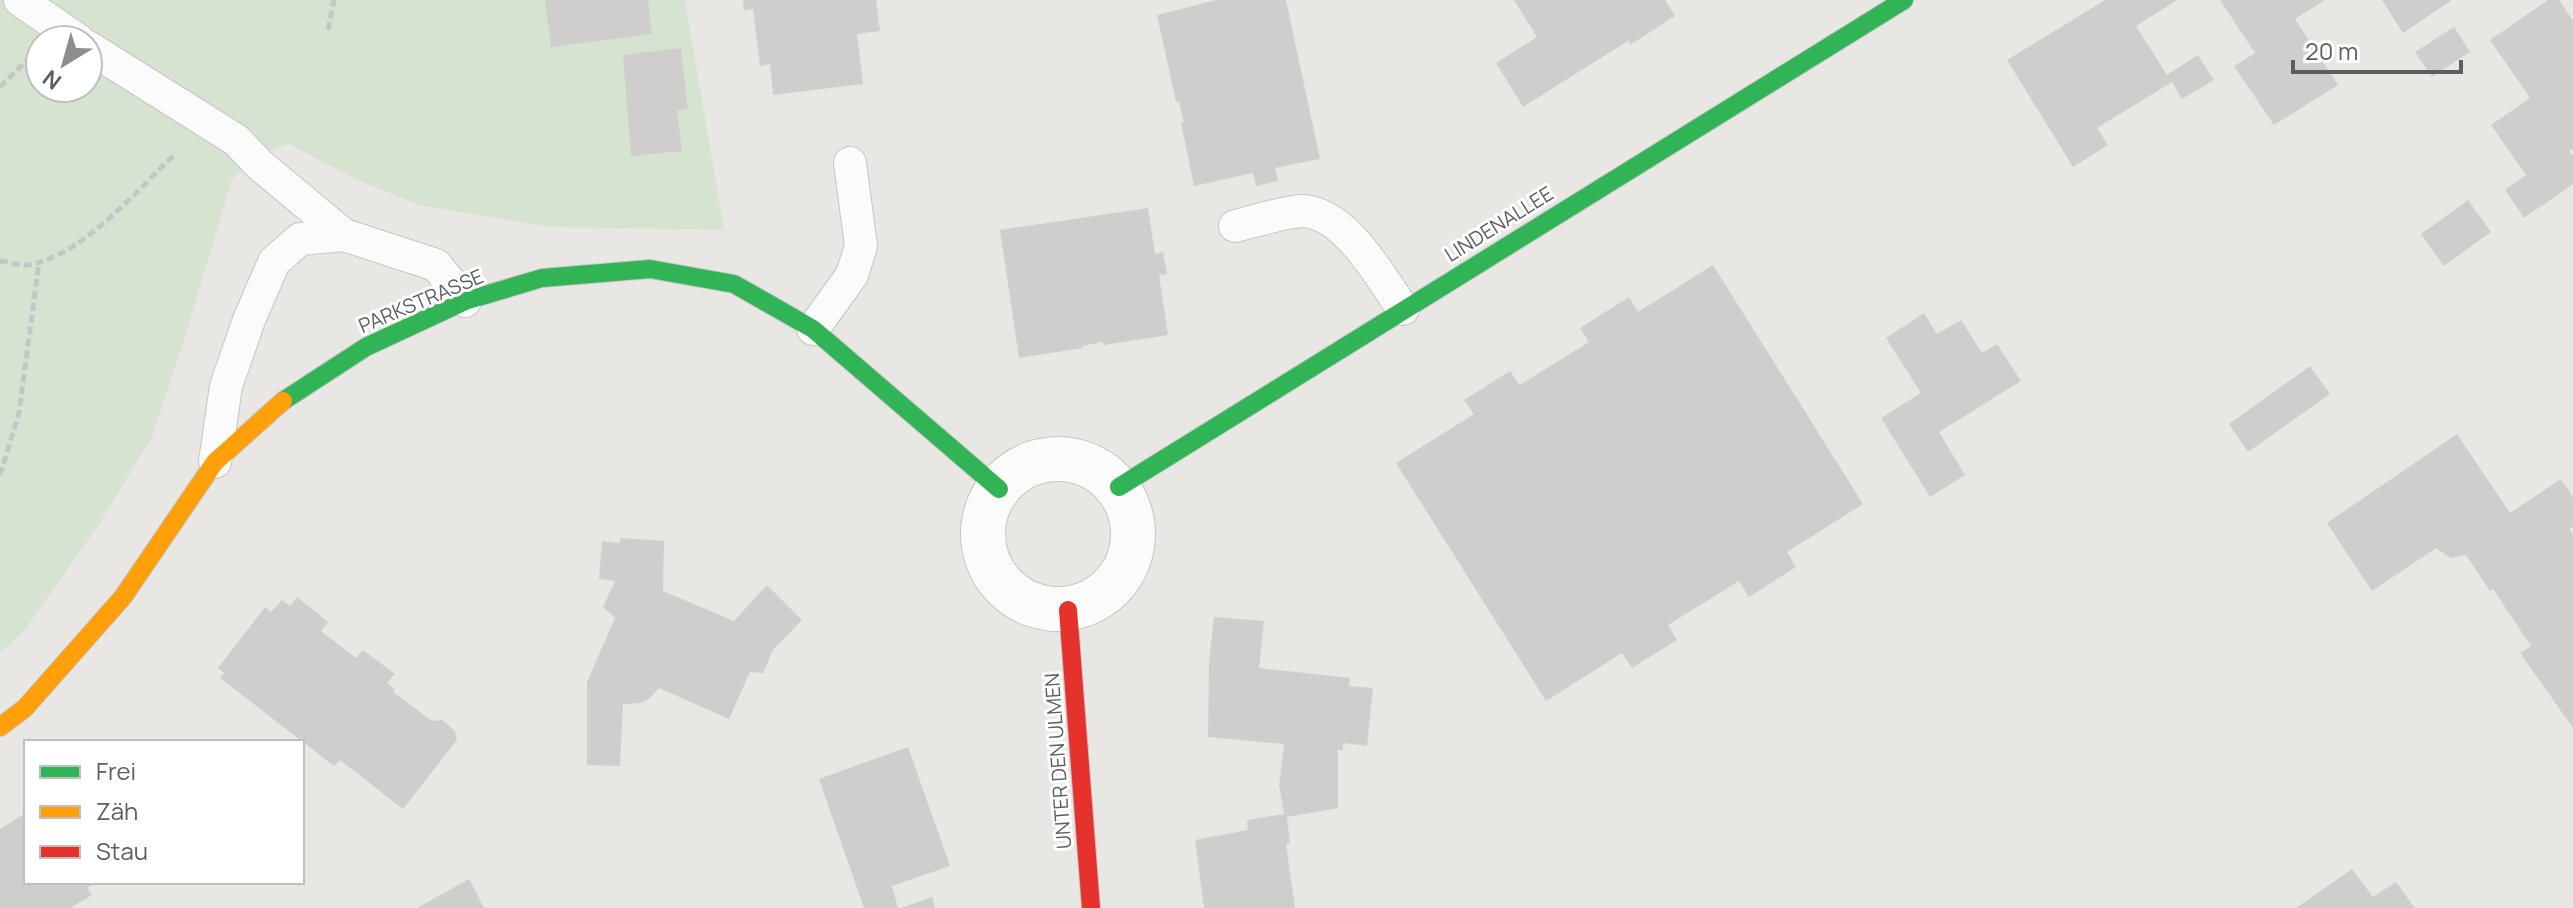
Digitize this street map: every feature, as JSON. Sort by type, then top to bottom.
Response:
[{"type":"street","name":"LINDENALLEE","points":[[1119,487],[1904,0]]},
{"type":"street","name":"PARKSTRASSE","points":[[0,727],[25,708],[123,597],[215,462],[275,406],[366,347],[465,301],[542,278],[650,269],[734,284],[813,329],[999,489]]},
{"type":"street","points":[[1048,457],[1087,464],[1119,487],[1134,524],[1128,564],[1104,595],[1068,610],[1028,605],[997,580],[982,544],[987,504],[1011,473],[1048,457]]},
{"type":"street","name":"UNTER DEN ULMEN","points":[[1068,610],[1091,908]]},
{"type":"lane","points":[[20,0],[55,24]]},
{"type":"lane","points":[[104,57],[236,140],[260,165],[344,235],[436,265],[465,301]]},
{"type":"lane","points":[[813,329],[852,275],[861,246],[850,163]]},
{"type":"lane","points":[[1235,226],[1303,211],[1327,219],[1351,237],[1403,309]]},
{"type":"lane","points":[[215,462],[226,386],[274,262],[300,239],[344,235]]},
{"type":"path","points":[[328,30],[334,0]]},
{"type":"path","points":[[0,87],[24,64]]},
{"type":"path","points":[[0,261],[23,265],[39,262],[69,248],[106,222],[207,122]]},
{"type":"path","points":[[0,475],[19,413],[39,262]]},
{"type":"green space","points":[[0,0],[685,0],[724,230],[552,227],[419,205],[355,179],[289,144],[265,152],[232,179],[152,437],[98,526],[24,631],[0,653]]},
{"type":"building","points":[[545,0],[648,0],[652,34],[551,47]]},
{"type":"building","points":[[743,0],[876,0],[880,31],[857,34],[863,84],[773,95],[770,64],[760,66],[753,9],[744,10]]},
{"type":"building","points":[[1216,0],[1286,0],[1320,159],[1275,168],[1278,181],[1256,186],[1253,173],[1194,186],[1181,123],[1184,122],[1179,102],[1176,102],[1157,15]]},
{"type":"building","points":[[1514,0],[1665,0],[1675,16],[1630,45],[1628,41],[1523,107],[1496,63],[1537,37]]},
{"type":"building","points":[[2105,0],[2177,0],[2136,26],[2167,75],[2198,55],[2214,80],[2182,99],[2172,82],[2097,128],[2108,145],[2073,167],[2007,60]]},
{"type":"building","points":[[2220,0],[2325,0],[2295,19],[2338,85],[2274,125],[2234,66],[2255,53]]},
{"type":"building","points":[[2382,0],[2452,0],[2403,33]]},
{"type":"building","points":[[2548,0],[2559,0],[2573,21],[2573,149],[2569,151],[2573,156],[2573,184],[2524,218],[2505,190],[2526,175],[2491,125],[2530,98],[2490,40]]},
{"type":"building","points":[[2454,27],[2470,52],[2432,77],[2415,52]]},
{"type":"building","points":[[681,48],[688,109],[677,110],[682,151],[631,156],[623,55]]},
{"type":"building","points":[[2468,200],[2491,232],[2444,266],[2421,234]]},
{"type":"building","points":[[1148,208],[1155,254],[1163,252],[1167,274],[1159,275],[1168,335],[1104,345],[1102,342],[1019,358],[1000,230]]},
{"type":"building","points":[[1713,265],[1863,504],[1787,552],[1796,567],[1749,597],[1739,581],[1668,625],[1677,640],[1632,668],[1622,653],[1546,701],[1396,463],[1474,414],[1464,400],[1510,371],[1520,385],[1589,342],[1580,328],[1629,297],[1638,312]]},
{"type":"building","points":[[1924,313],[1937,334],[1961,320],[1982,353],[1997,344],[2021,381],[1939,432],[1965,475],[1930,497],[1881,418],[1921,393],[1886,338]]},
{"type":"building","points":[[2310,366],[2330,394],[2248,452],[2229,424]]},
{"type":"building","points":[[2457,434],[2510,513],[2561,479],[2573,497],[2573,527],[2569,529],[2573,535],[2573,728],[2520,653],[2531,646],[2466,555],[2451,558],[2436,548],[2372,591],[2327,523]]},
{"type":"building","points":[[620,538],[664,541],[663,591],[734,621],[767,585],[802,620],[773,650],[763,673],[750,672],[729,719],[659,688],[641,703],[623,704],[620,766],[587,765],[587,682],[615,618],[603,607],[615,581],[599,579],[602,541],[620,543]]},
{"type":"building","points":[[297,597],[328,622],[321,631],[356,658],[363,650],[395,674],[387,683],[395,689],[393,692],[432,721],[442,720],[455,731],[457,740],[403,809],[340,760],[334,766],[220,678],[224,673],[218,668],[265,607],[271,612],[282,600],[290,606]]},
{"type":"building","points":[[1214,617],[1264,621],[1259,668],[1350,678],[1349,686],[1373,688],[1367,746],[1343,743],[1343,750],[1338,750],[1338,808],[1287,817],[1290,843],[1286,844],[1295,908],[1204,908],[1195,840],[1248,830],[1247,820],[1284,814],[1279,785],[1284,744],[1208,737],[1209,663]]},
{"type":"building","points":[[908,747],[950,866],[892,886],[898,908],[864,908],[819,779]]},
{"type":"building","points":[[24,814],[24,884],[93,884],[87,888],[92,895],[70,908],[0,908],[0,829]]},
{"type":"building","points":[[2352,869],[2373,897],[2396,882],[2415,908],[2296,908]]},
{"type":"building","points":[[469,879],[484,908],[417,908]]},
{"type":"building","points":[[932,897],[935,908],[901,908]]},
{"type":"traffic: fast","points":[[1119,487],[1904,0]]},
{"type":"traffic: fast","points":[[283,401],[366,347],[465,301],[542,278],[650,269],[734,284],[813,329],[999,489]]},
{"type":"traffic: slow","points":[[0,727],[25,708],[123,597],[215,462],[283,401]]},
{"type":"traffic: jam","points":[[1068,610],[1091,908]]}]
